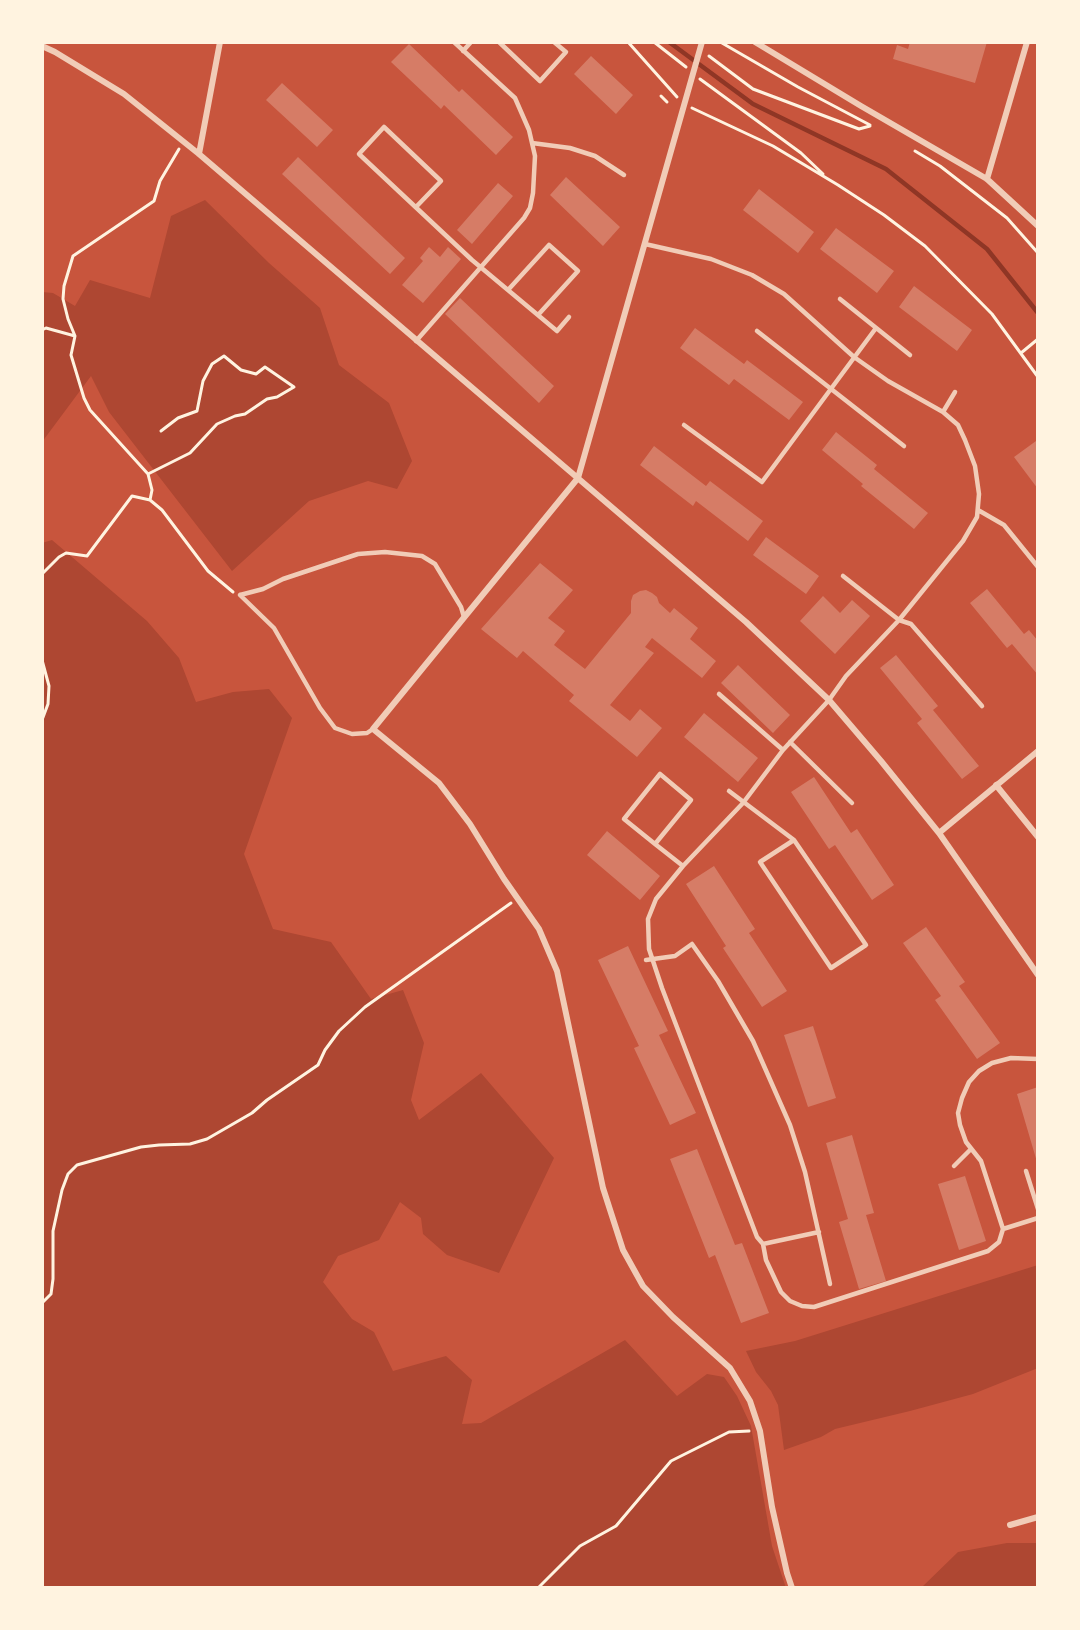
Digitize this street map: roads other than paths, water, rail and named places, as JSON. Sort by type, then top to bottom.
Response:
[{"type":"street","points":[[199,154],[220,42]]},
{"type":"street","points":[[702,42],[578,478],[373,729],[440,783],[470,824],[539,929],[557,971],[603,1188],[623,1250],[643,1286],[673,1317],[730,1368],[750,1401],[760,1431],[772,1506],[792,1588]]},
{"type":"street","points":[[755,42],[987,179],[1038,226]]},
{"type":"street","points":[[987,179],[1027,42]]},
{"type":"street","points":[[42,46],[124,94],[199,154],[746,622],[829,700],[939,833],[1037,970]]},
{"type":"street","points":[[939,833],[1038,751]]},
{"type":"street","points":[[996,785],[1038,837]]},
{"type":"street","points":[[1010,1525],[1038,1517]]},
{"type":"lane","points":[[416,341],[524,218],[530,208],[533,193],[535,156],[530,130],[514,98],[454,42]]},
{"type":"lane","points":[[463,51],[471,42]]},
{"type":"lane","points":[[499,42],[540,81],[566,52],[554,42]]},
{"type":"lane","points":[[505,47],[510,42]]},
{"type":"lane","points":[[416,207],[441,181],[384,127],[359,154],[416,207],[481,267],[557,331],[569,317]]},
{"type":"lane","points":[[532,143],[570,148],[595,156],[624,175]]},
{"type":"lane","points":[[645,244],[711,259],[752,275],[784,294],[854,357],[888,381],[943,412],[958,425],[975,466],[979,494],[977,517],[963,541],[899,620],[846,676],[829,700],[783,750],[743,803],[682,866],[656,898],[648,919],[649,959],[757,1237],[763,1244],[766,1260],[781,1292],[802,1306],[814,1307],[988,1251],[999,1242],[1003,1229],[981,1161],[971,1149],[960,1125],[958,1113],[969,1082],[979,1071],[1011,1058],[1038,1059]]},
{"type":"lane","points":[[508,290],[549,245],[578,271],[538,315]]},
{"type":"lane","points":[[840,299],[910,355]]},
{"type":"lane","points":[[684,425],[762,482],[876,328]]},
{"type":"lane","points":[[757,331],[904,446]]},
{"type":"lane","points":[[943,412],[955,392]]},
{"type":"lane","points":[[978,510],[1004,525],[1038,567]]},
{"type":"lane","points":[[373,729],[367,733],[352,734],[335,728],[320,708],[274,628],[240,595],[263,589],[283,579],[358,554],[385,552],[422,556],[435,564],[461,607],[464,617]]},
{"type":"lane","points":[[843,576],[899,620],[911,624],[982,706]]},
{"type":"lane","points":[[719,694],[783,750]]},
{"type":"lane","points":[[790,742],[852,802]]},
{"type":"lane","points":[[655,844],[692,800],[660,774],[624,819],[682,866]]},
{"type":"lane","points":[[729,791],[794,840],[866,945],[831,968],[760,862],[794,840]]},
{"type":"lane","points":[[649,959],[675,956],[692,944],[718,981],[753,1041],[790,1125],[805,1173],[830,1284]]},
{"type":"lane","points":[[954,1166],[971,1149]]},
{"type":"lane","points":[[1026,1172],[1038,1209]]},
{"type":"lane","points":[[1003,1229],[1038,1218]]},
{"type":"lane","points":[[763,1244],[819,1232]]},
{"type":"waterway","points":[[669,42],[753,104],[886,169],[987,249],[1038,313]]}]
